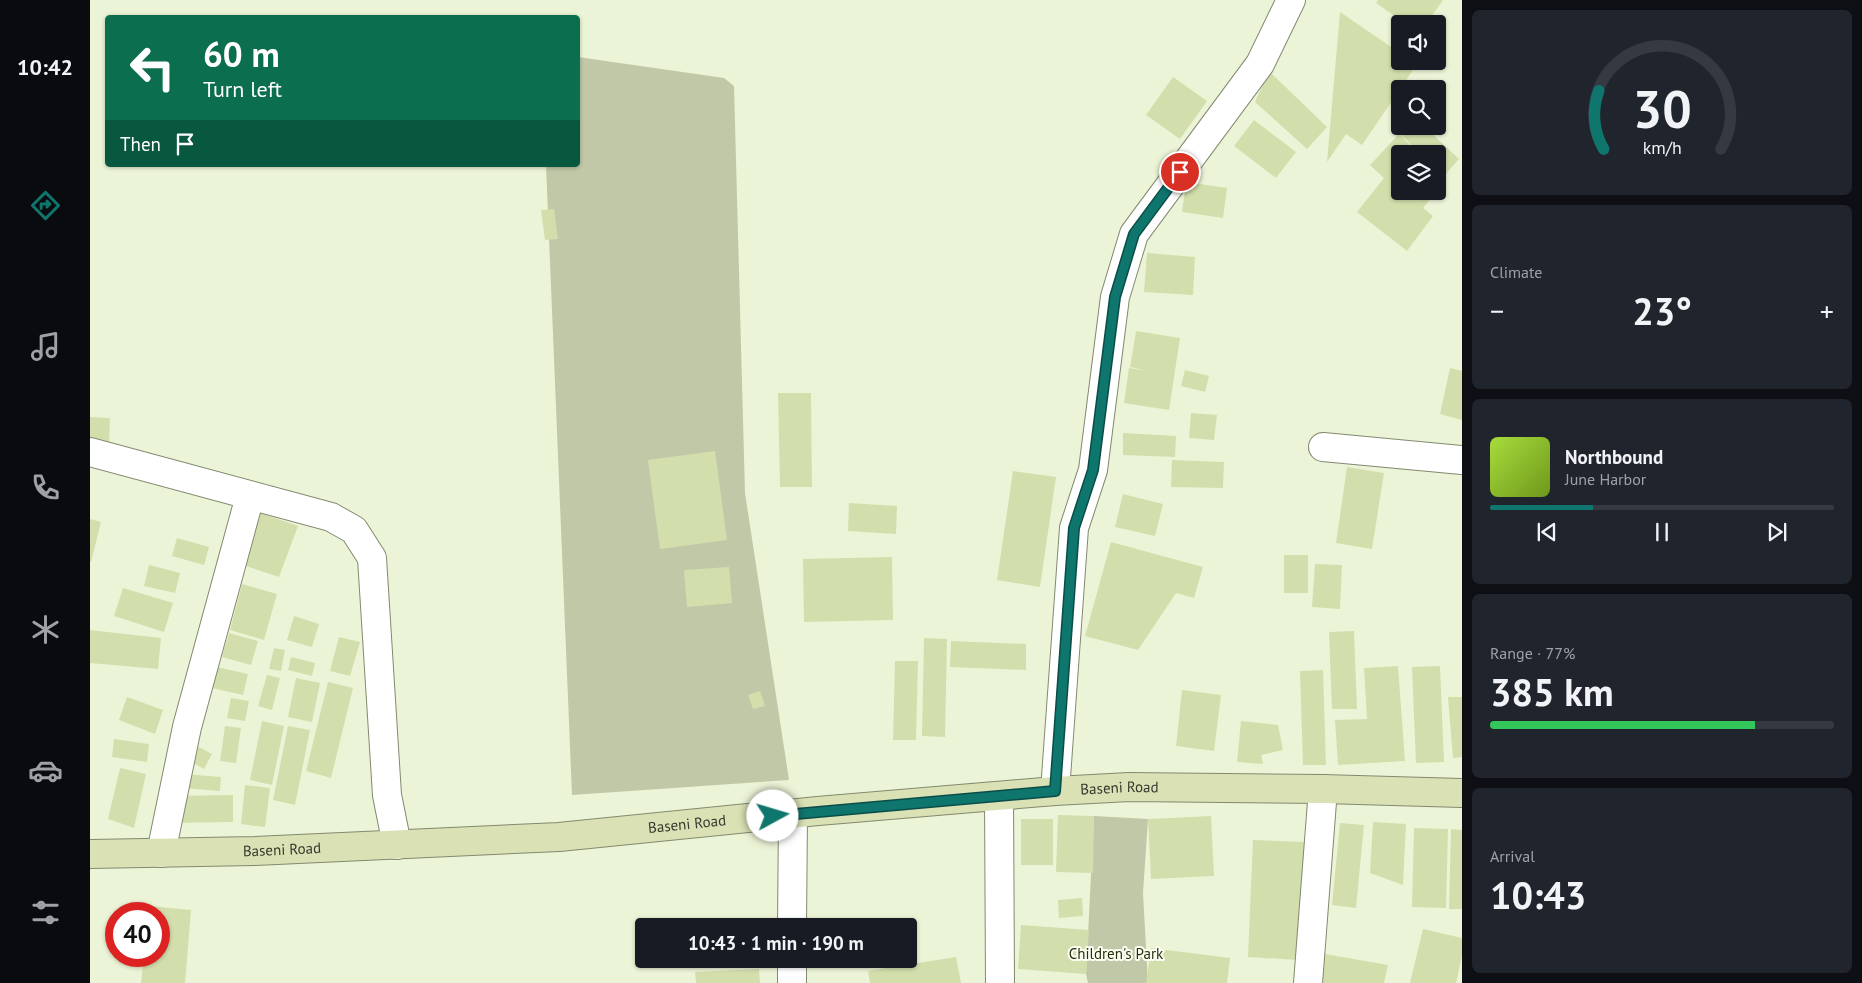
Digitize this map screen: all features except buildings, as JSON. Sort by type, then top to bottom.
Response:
[{"type":"street","points":[[1055,791],[1074,528],[1093,470],[1115,297],[1134,234],[1260,64],[1291,0]]},
{"type":"street","points":[[1323,447],[1462,460]]},
{"type":"street","points":[[90,452],[332,517],[354,530],[372,558],[387,795],[397,845]]},
{"type":"street","points":[[161,853],[187,727],[250,496]]},
{"type":"street","name":"Baseni Road","points":[[90,854],[397,845],[559,837],[1055,791],[1130,787],[1324,789],[1462,793]]},
{"type":"street","points":[[1308,983],[1324,789]]},
{"type":"street","points":[[999,796],[1000,983]]},
{"type":"street","points":[[792,918],[793,814]]},
{"type":"street","points":[[792,968],[792,983]]},
{"type":"green space","points":[[580,57],[724,78],[734,86],[745,493],[789,780],[572,795],[546,167],[580,167]]},
{"type":"green space","name":"Children's Park","points":[[1094,816],[1148,819],[1143,893],[1148,983],[1088,983],[1086,974]]},
{"type":"route","points":[[773,816],[1055,791],[1074,528],[1093,470],[1115,297],[1134,234],[1180,172]]}]
